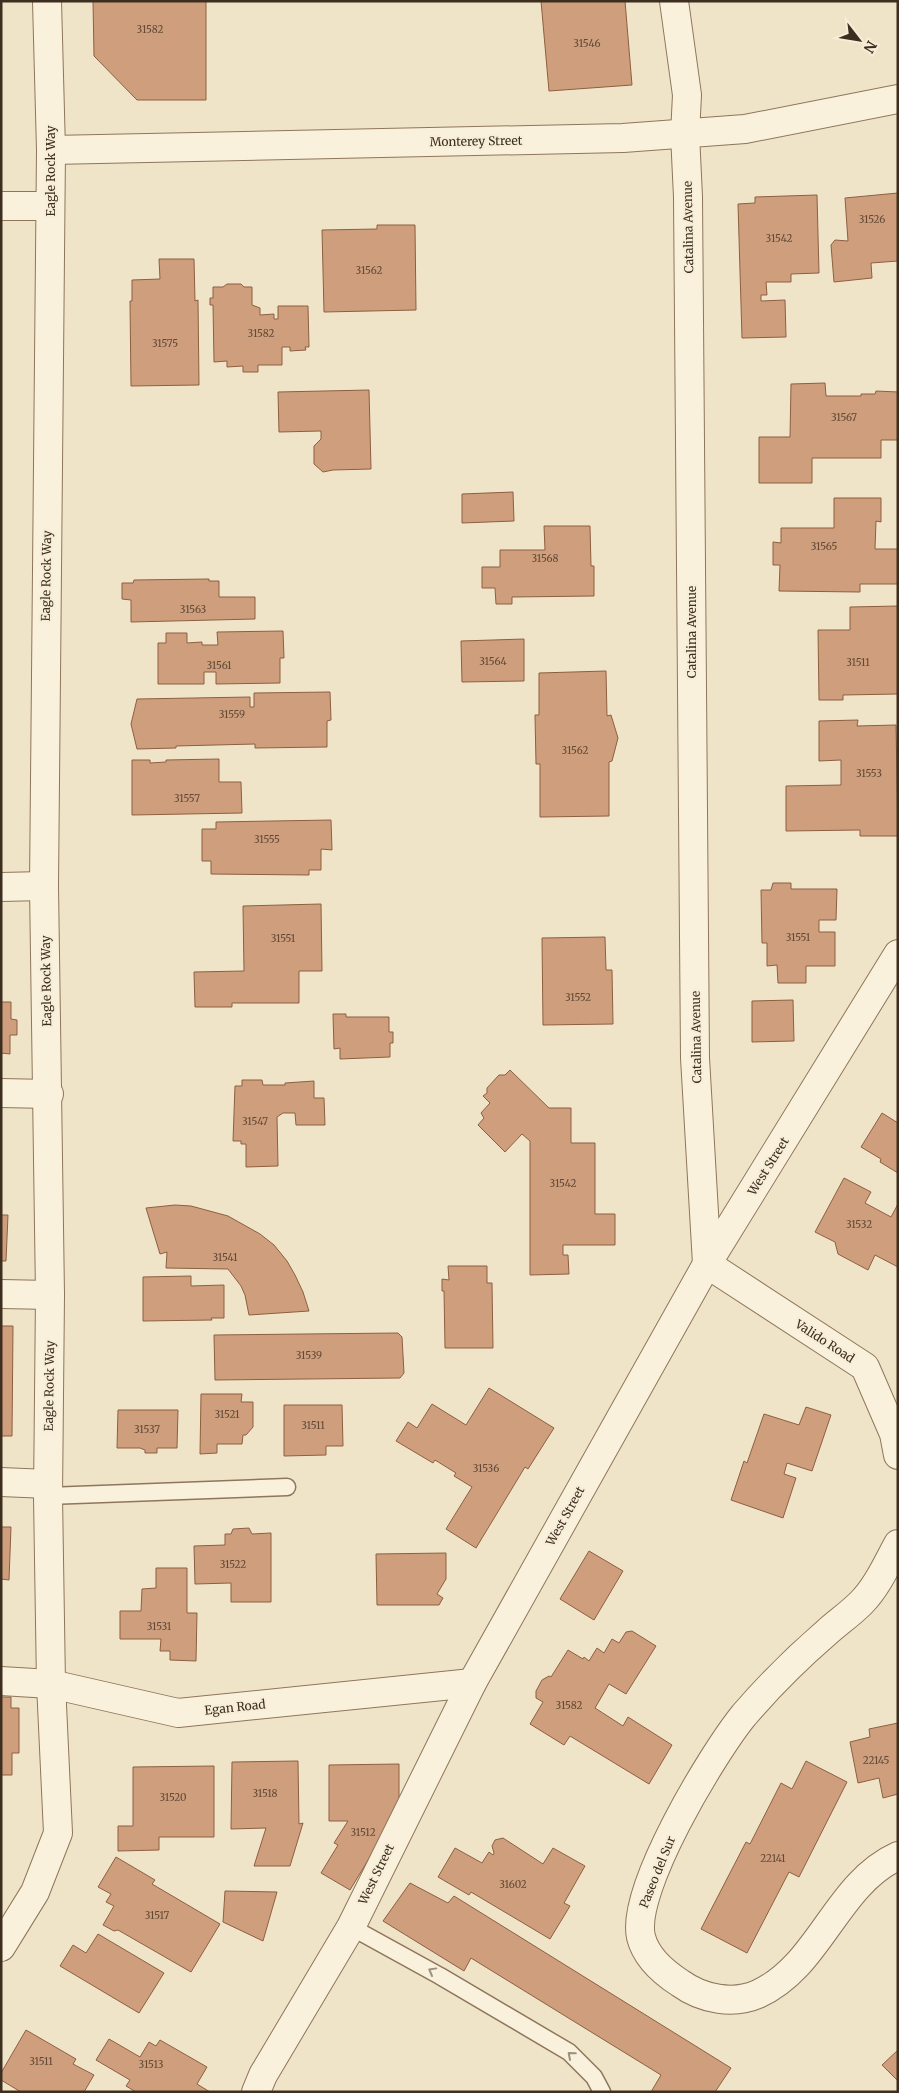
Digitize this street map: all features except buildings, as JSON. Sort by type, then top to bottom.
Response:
[{"type":"street","name":"Eagle Rock Way","points":[[1,1947],[35,1892],[58,1833],[51,1684],[48,1490],[50,1295],[49,1094],[44,886],[51,150],[47,1]]},
{"type":"street","name":"Catalina Avenue","points":[[674,1],[687,95],[685,134],[688,217],[695,1058],[707,1264]]},
{"type":"street","name":"Monterey Street","points":[[51,150],[622,138],[746,129],[898,98]]},
{"type":"street","points":[[1,206],[50,206]]},
{"type":"street","points":[[1,887],[44,886]]},
{"type":"street","name":"West Street","points":[[256,2092],[263,2075],[351,1927],[472,1683],[707,1264],[898,954]]},
{"type":"street","points":[[1,1093],[49,1094]]},
{"type":"street","name":"Valido Road","points":[[707,1264],[865,1367],[894,1434],[898,1455]]},
{"type":"street","points":[[1,1294],[50,1295]]},
{"type":"street","points":[[1,1482],[48,1490]]},
{"type":"street","name":"Paseo del Sur","points":[[898,1544],[862,1603],[827,1631],[784,1672],[745,1715],[721,1746],[700,1778],[670,1838],[643,1903],[640,1920],[644,1947],[658,1966],[683,1986],[698,1993],[712,1998],[728,1999],[743,1999],[758,1994],[790,1973],[840,1908],[868,1876],[887,1861],[898,1856]]},
{"type":"street","name":"Egan Road","points":[[1,1681],[51,1684],[178,1713],[472,1683]]},
{"type":"lane","points":[[48,1490],[287,1487]]},
{"type":"lane","points":[[351,1927],[440,1976],[569,2052],[594,2077],[602,2092]]}]
